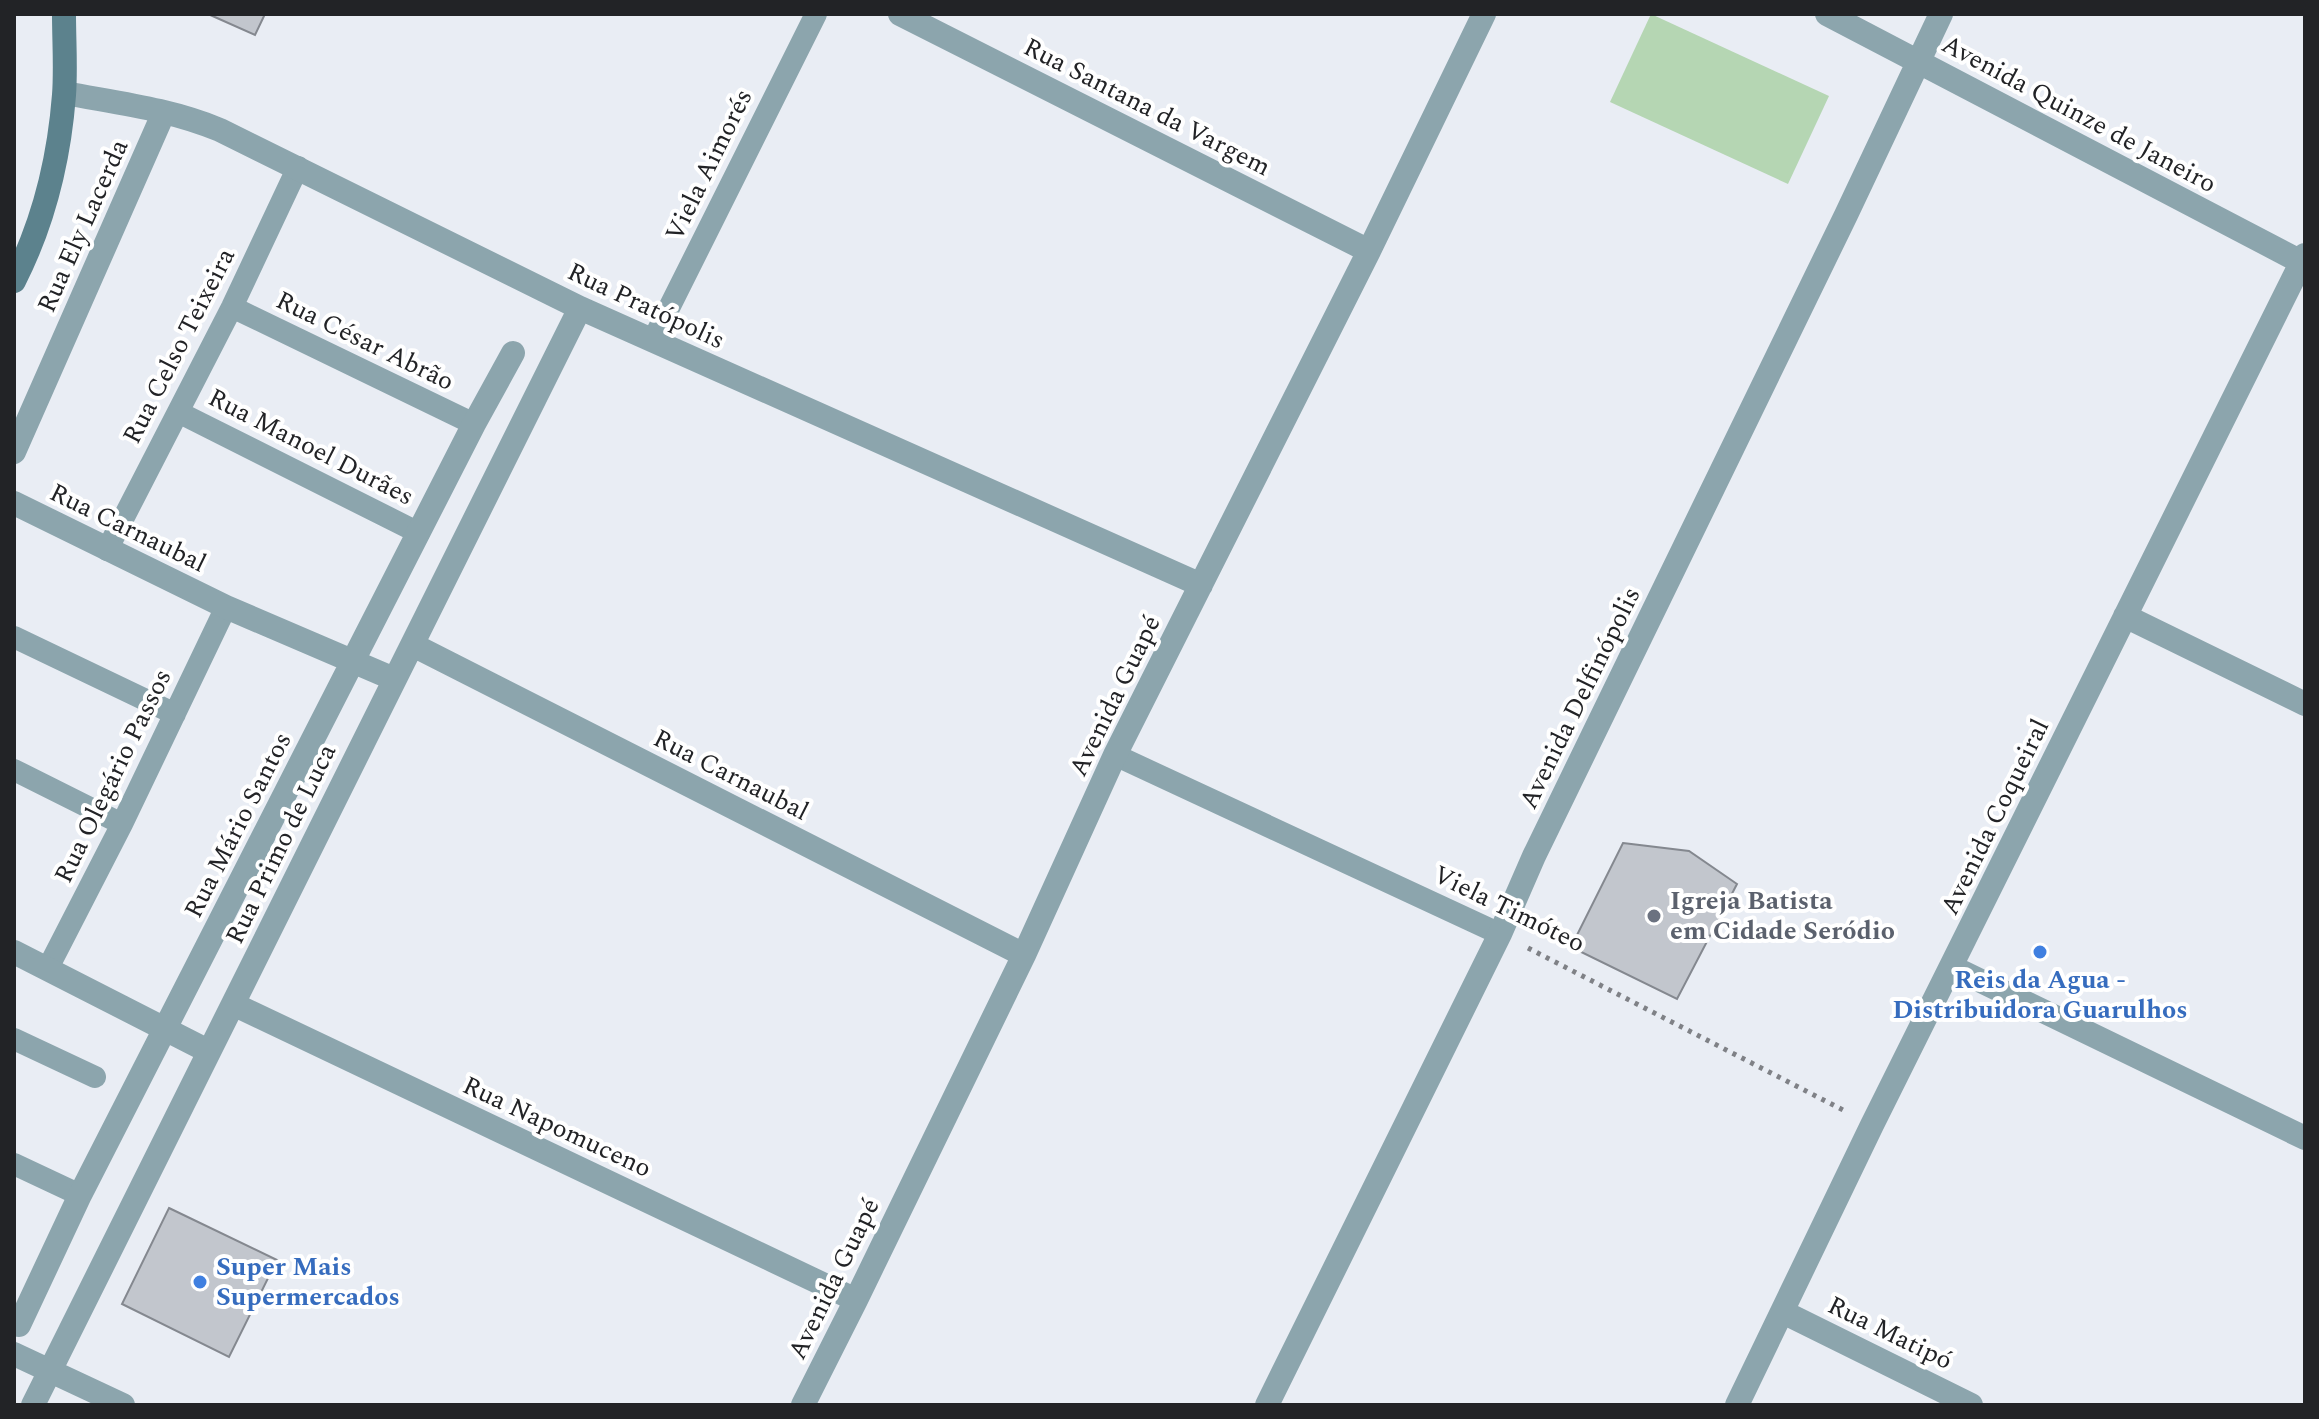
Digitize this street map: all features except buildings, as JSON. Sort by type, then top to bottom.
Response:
[{"type":"main road","points":[[14,281],[31,247],[56,162],[65,93],[64,14]]},
{"type":"street","name":"Rua Santana da Vargem","points":[[900,14],[1369,251]]},
{"type":"street","name":"Avenida Guapé","points":[[803,1405],[1024,955],[1115,755],[1369,251],[1484,14]]},
{"type":"street","name":"Avenida Quinze de Janeiro","points":[[1827,14],[2304,260]]},
{"type":"street","name":"Avenida Delfinópolis","points":[[1267,1405],[1500,934],[1534,856],[1941,14]]},
{"type":"street","name":"Rua Pratópolis","points":[[65,93],[193,119],[298,167],[580,308],[1201,585]]},
{"type":"street","name":"Rua Ely Lacerda","points":[[14,452],[164,112]]},
{"type":"street","name":"Avenida Coqueiral","points":[[1737,1405],[1872,1125],[2304,260]]},
{"type":"street","name":"Rua Primo de Luca","points":[[33,1405],[580,308]]},
{"type":"street","name":"Rua Mário Santos","points":[[19,1325],[80,1195],[513,353]]},
{"type":"street","name":"Rua Carnaubal","points":[[14,503],[226,607],[394,679]]},
{"type":"street","points":[[2125,616],[2305,704]]},
{"type":"street","name":"Rua Carnaubal","points":[[413,645],[1024,955]]},
{"type":"street","points":[[14,952],[208,1051]]},
{"type":"street","points":[[1952,967],[2305,1138]]},
{"type":"street","name":"Rua Napomuceno","points":[[233,1004],[856,1300]]},
{"type":"street","name":"Rua Matipó","points":[[1783,1312],[1971,1405]]},
{"type":"street","points":[[14,1354],[123,1405]]},
{"type":"lane","name":"Viela Aimorés","points":[[653,340],[816,14]]},
{"type":"lane","name":"Rua Celso Teixeira","points":[[107,550],[232,307],[298,167]]},
{"type":"lane","name":"Rua César Abrão","points":[[232,307],[474,424]]},
{"type":"lane","name":"Rua Manoel Durães","points":[[178,412],[419,533]]},
{"type":"lane","name":"Rua Olegário Passos","points":[[48,968],[122,824],[226,607]]},
{"type":"lane","points":[[14,637],[175,714]]},
{"type":"lane","name":"Viela Timóteo","points":[[1115,755],[1500,934]]},
{"type":"lane","points":[[14,770],[122,824]]},
{"type":"lane","points":[[14,1039],[95,1077]]},
{"type":"lane","points":[[14,1164],[80,1195]]},
{"type":"path","name":"Viela Timóteo","points":[[1500,934],[1872,1125]]},
{"type":"green space","points":[[1651,14],[1829,96],[1788,184],[1610,102]]},
{"type":"place","name":"Igreja Batista em Cidade Seródio","points":[[1654,916]]},
{"type":"place","name":"Reis da Agua - Distribuidora Guarulhos","points":[[2040,952]]},
{"type":"place","name":"Super Mais Supermercados","points":[[200,1282]]}]
